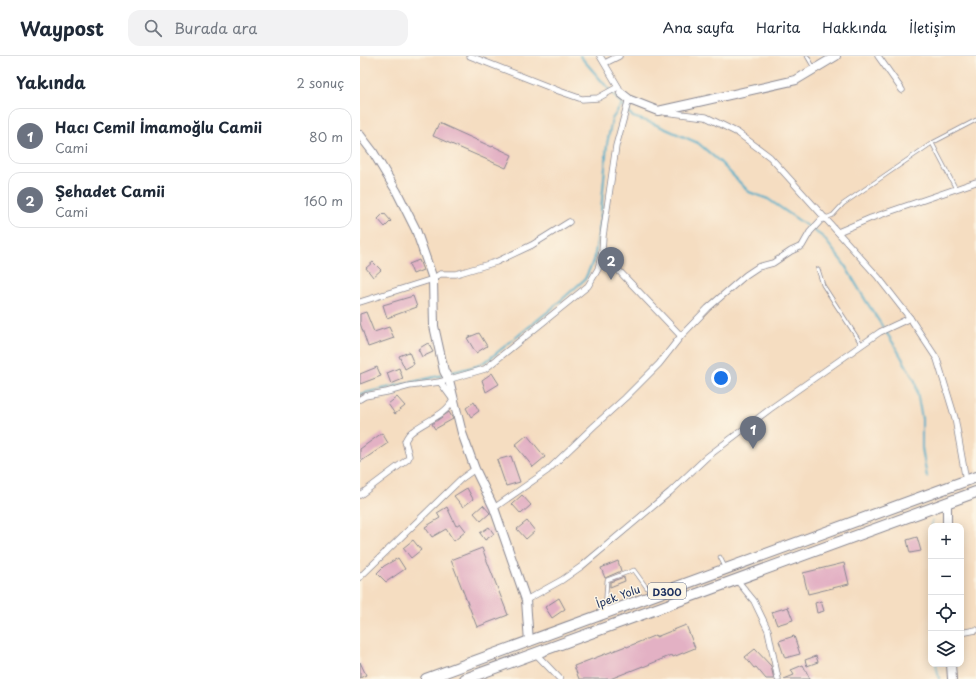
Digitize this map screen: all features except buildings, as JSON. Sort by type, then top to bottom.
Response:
[{"type":"highway","name":"İpek Yolu","points":[[426,679],[971,479]]},
{"type":"highway","name":"D300","points":[[465,679],[976,492]]},
{"type":"street","points":[[470,56],[582,99],[598,98],[617,89]]},
{"type":"street","points":[[600,56],[605,63],[617,89],[629,101],[658,111],[706,118],[738,133],[770,157],[878,277],[910,318],[937,359],[956,418],[971,479]]},
{"type":"street","points":[[605,63],[619,56]]},
{"type":"street","points":[[658,111],[796,80],[836,56]]},
{"type":"street","points":[[878,56],[902,90]]},
{"type":"street","points":[[360,399],[365,396],[409,386],[449,380],[485,369],[588,286],[598,269],[602,253],[603,236],[616,146],[629,101]]},
{"type":"street","points":[[360,135],[373,152],[416,230],[433,279],[434,326],[444,370],[449,380],[462,433],[475,469],[494,508],[526,600],[529,642]]},
{"type":"street","points":[[838,232],[871,218],[976,182]]},
{"type":"street","points":[[494,508],[547,471],[659,364],[681,336],[708,308],[746,275],[758,267],[773,263],[791,250],[802,246],[816,225],[821,220],[826,218]]},
{"type":"street","points":[[360,302],[433,279],[440,274],[456,274],[496,262],[532,245],[569,222]]},
{"type":"street","points":[[602,253],[681,336]]},
{"type":"street","points":[[526,600],[562,580],[582,566],[670,492],[707,457],[770,408],[880,332],[910,318]]},
{"type":"street","points":[[360,495],[408,459],[409,456],[404,443],[410,433],[443,411],[451,403],[453,400],[440,382]]},
{"type":"street","points":[[360,577],[461,479],[475,469]]},
{"type":"street","points":[[943,504],[946,523]]},
{"type":"street","points":[[736,579],[754,601],[768,630],[778,679]]},
{"type":"street","points":[[964,632],[976,630]]},
{"type":"street","points":[[535,653],[560,679]]},
{"type":"street","points":[[951,667],[952,679]]},
{"type":"lane","points":[[807,56],[815,69]]},
{"type":"lane","points":[[826,218],[832,215],[843,204],[932,143],[976,120]]},
{"type":"lane","points":[[932,143],[956,189]]},
{"type":"lane","points":[[818,269],[823,285],[862,345]]},
{"type":"lane","points":[[720,557],[725,569]]},
{"type":"lane","points":[[604,614],[607,580],[634,570],[653,596]]},
{"type":"waterway","points":[[580,56],[633,117],[652,123],[698,143],[720,162],[749,192],[768,199],[823,237],[844,264],[915,381],[922,419],[922,448],[927,477]]},
{"type":"waterway","points":[[449,373],[477,366],[489,359],[550,310],[585,279],[594,259],[600,224],[607,144],[612,119],[622,104]]},
{"type":"waterway","points":[[360,394],[443,375]]},
{"type":"waterway","points":[[937,667],[939,679]]},
{"type":"place","name":"Şehadet Camii","points":[[611,280]]},
{"type":"place","name":"Hacı Cemil İmamoğlu Camii","points":[[753,449]]}]
